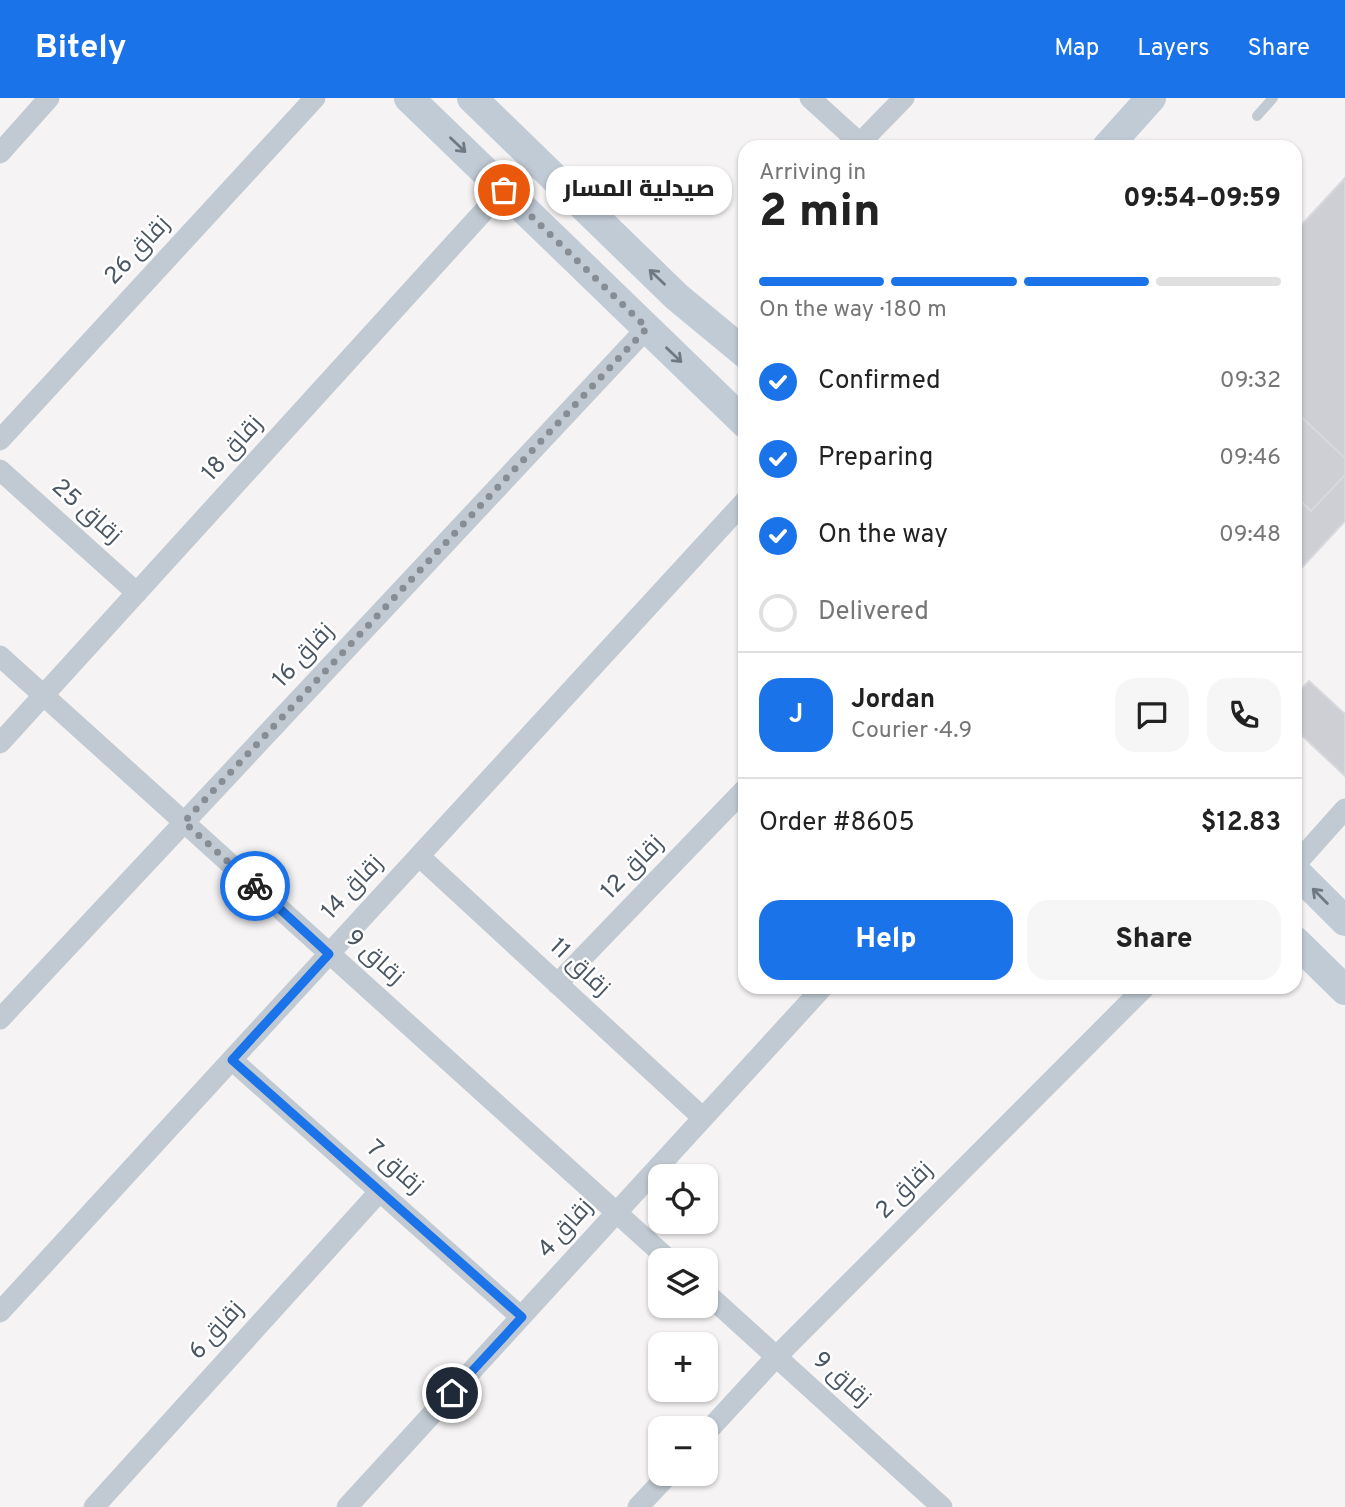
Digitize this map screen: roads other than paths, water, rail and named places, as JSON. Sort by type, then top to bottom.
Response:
[{"type":"street","points":[[0,153],[49,98]]},
{"type":"street","name":"زقاق 26","points":[[0,440],[315,98]]},
{"type":"street","points":[[409,98],[738,416]]},
{"type":"street","points":[[472,98],[677,297],[738,347]]},
{"type":"street","points":[[810,98],[856,140]]},
{"type":"street","points":[[866,140],[904,98]]},
{"type":"street","points":[[1113,140],[1151,98]]},
{"type":"street","name":"زقاق 18","points":[[0,743],[504,190]]},
{"type":"street","name":"زقاق 16","points":[[0,1019],[647,328]]},
{"type":"street","name":"زقاق 25","points":[[0,470],[137,593]]},
{"type":"street","name":"زقاق 14","points":[[0,1312],[738,509]]},
{"type":"street","name":"زقاق 9","points":[[0,656],[656,1248]]},
{"type":"street","name":"زقاق 12","points":[[557,984],[738,796]]},
{"type":"street","points":[[1302,857],[1345,809]]},
{"type":"street","name":"زقاق 11","points":[[419,856],[703,1118]]},
{"type":"street","points":[[1302,878],[1345,920]]},
{"type":"street","points":[[1302,948],[1345,990]]},
{"type":"street","name":"زقاق 4","points":[[347,1507],[817,994]]},
{"type":"street","name":"زقاق 2","points":[[718,1420],[776,1357],[1137,994]]},
{"type":"street","name":"زقاق 7","points":[[232,1060],[522,1317]]},
{"type":"street","name":"زقاق 6","points":[[94,1507],[380,1191]]},
{"type":"street","name":"زقاق 9","points":[[718,1304],[942,1507]]},
{"type":"street","points":[[638,1507],[657,1486]]},
{"type":"lane","points":[[1257,116],[1273,98]]},
{"type":"place","name":"صيدلية المسار","points":[[504,190]]}]
